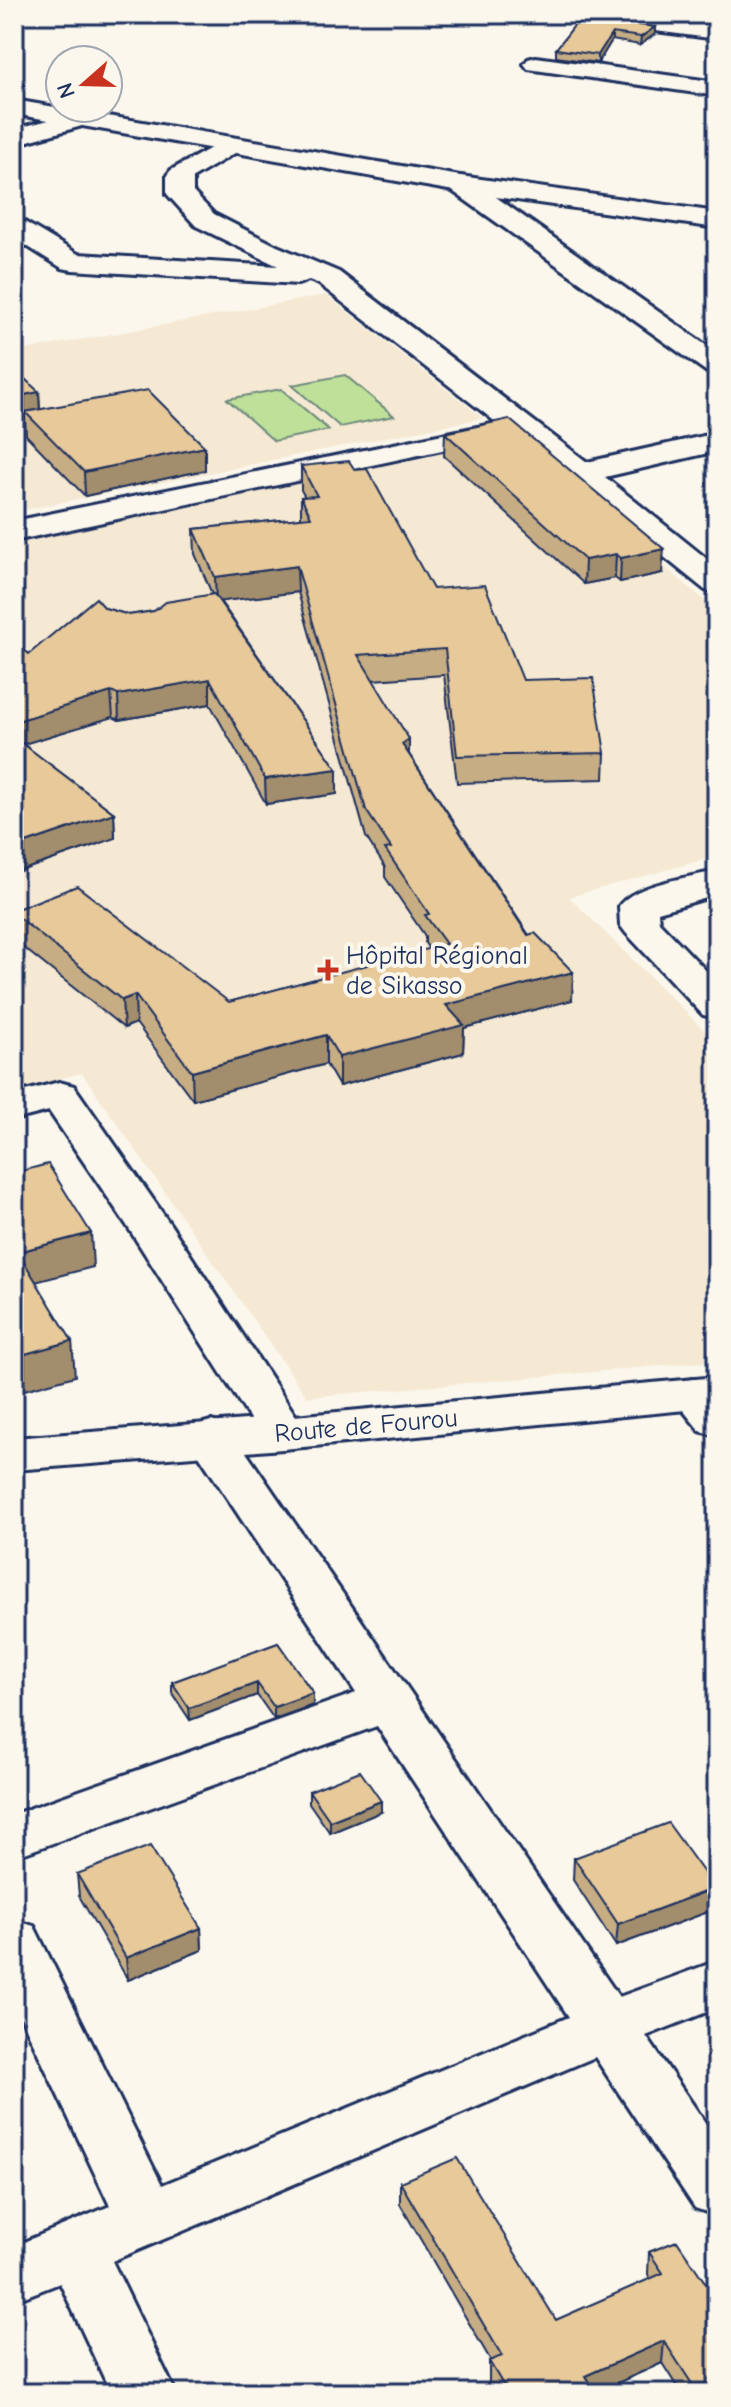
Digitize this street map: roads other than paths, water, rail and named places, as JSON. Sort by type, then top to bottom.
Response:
[{"type":"street","points":[[578,14],[717,32]]},
{"type":"street","points":[[536,64],[717,89]]},
{"type":"street","points":[[14,107],[44,112]]},
{"type":"street","points":[[14,137],[65,124]]},
{"type":"street","points":[[109,124],[460,184],[717,220]]},
{"type":"street","points":[[231,145],[180,175],[180,194],[205,220],[267,252],[329,278],[581,473],[717,583]]},
{"type":"street","points":[[460,184],[525,233],[717,366]]},
{"type":"street","points":[[14,227],[72,262],[329,278]]},
{"type":"street","points":[[14,531],[521,427]]},
{"type":"street","points":[[581,473],[717,442]]},
{"type":"street","points":[[717,883],[668,894],[638,906],[640,925],[717,1006]]},
{"type":"street","points":[[14,1107],[59,1095],[148,1224],[283,1433]]},
{"type":"street","name":"Route de Fourou","points":[[14,1454],[709,1402]]},
{"type":"street","points":[[211,1437],[717,2190]]},
{"type":"street","points":[[14,1836],[388,1702]]},
{"type":"street","points":[[14,1942],[148,2220]]},
{"type":"street","points":[[14,2274],[608,2026],[717,1984]]},
{"type":"street","points":[[75,2249],[144,2393]]},
{"type":"place","name":"Hôpital Régional de Sikasso","points":[[328,970]]}]
